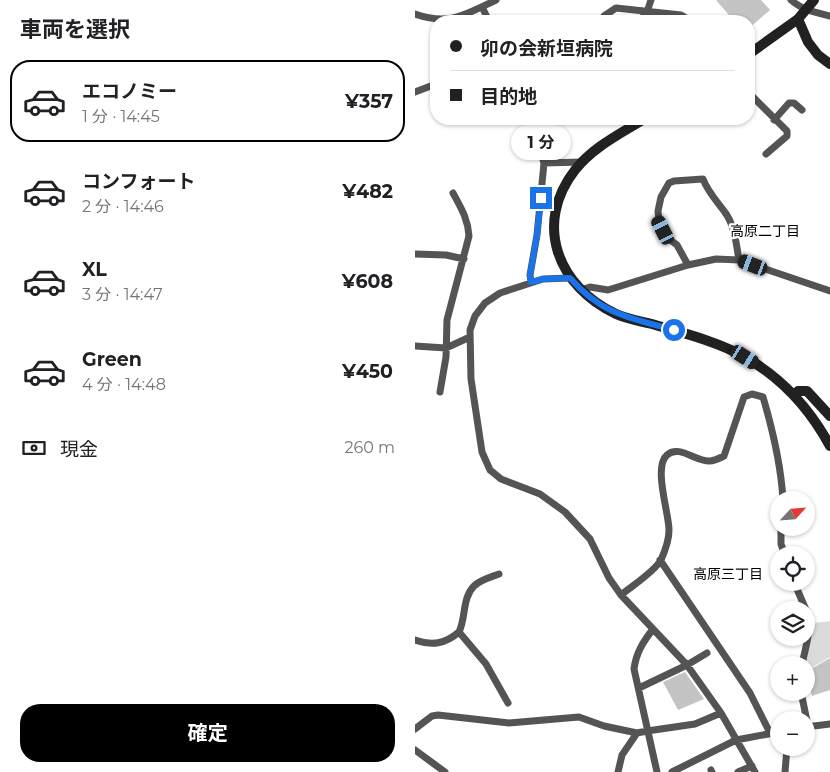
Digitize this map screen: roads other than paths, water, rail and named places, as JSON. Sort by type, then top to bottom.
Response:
[{"type":"main road","points":[[755,50],[798,19],[814,0]]},
{"type":"main road","points":[[798,19],[808,42],[830,64]]},
{"type":"main road","points":[[635,125],[593,152],[575,171],[565,188],[555,215],[555,237],[556,247],[570,278],[593,302],[618,315],[701,338],[735,352],[759,365],[794,395],[814,420],[830,446]]},
{"type":"main road","points":[[794,395],[799,391],[807,391],[830,416]]},
{"type":"street","points":[[464,15],[496,0]]},
{"type":"street","points":[[644,11],[651,0]]},
{"type":"street","points":[[791,0],[806,10],[830,16]]},
{"type":"street","points":[[482,7],[486,15]]},
{"type":"street","points":[[606,15],[616,8],[681,15]]},
{"type":"street","points":[[644,11],[646,15]]},
{"type":"street","points":[[415,14],[430,18]]},
{"type":"street","points":[[415,92],[430,86]]},
{"type":"street","points":[[755,99],[787,132],[787,136],[766,154]]},
{"type":"street","points":[[774,120],[789,103],[794,103],[802,110]]},
{"type":"street","points":[[531,282],[530,275],[537,235],[544,163],[539,151],[537,125]]},
{"type":"street","points":[[544,163],[583,162]]},
{"type":"street","points":[[688,265],[677,245],[665,236],[659,221],[658,211],[661,197],[669,183],[674,181],[703,179],[708,191],[725,212],[732,225],[739,260]]},
{"type":"street","points":[[440,392],[446,348],[447,320],[469,236],[469,225],[465,214],[453,193]]},
{"type":"street","points":[[415,254],[446,255],[464,259]]},
{"type":"street","points":[[580,290],[590,287],[608,290],[688,265],[716,259],[739,260],[830,291]]},
{"type":"street","points":[[570,278],[543,279],[500,293],[485,303],[475,316],[469,337],[471,379],[481,452],[490,470],[501,479],[540,494],[565,512],[590,539],[609,578],[621,595],[687,665],[721,713],[753,769],[738,772]]},
{"type":"street","points":[[415,346],[446,348],[469,337]]},
{"type":"street","points":[[621,595],[655,568],[661,560],[668,539],[669,530],[661,466],[665,456],[673,452],[686,453],[699,460],[711,462],[724,456],[743,397],[752,394],[763,397],[774,434],[783,491]]},
{"type":"street","points":[[661,560],[750,693],[770,733],[736,740],[672,772]]},
{"type":"street","points":[[415,640],[427,644],[441,643],[459,632],[465,614],[467,598],[474,586],[499,574]]},
{"type":"street","points":[[653,629],[635,658],[634,669],[657,772]]},
{"type":"street","points":[[459,632],[486,664],[508,703]]},
{"type":"street","points":[[639,688],[687,665],[707,653]]},
{"type":"street","points":[[415,729],[432,716],[438,715],[509,723],[579,717],[605,726],[637,733],[695,724],[721,713]]},
{"type":"street","points":[[815,725],[830,724]]},
{"type":"street","points":[[618,772],[621,755],[637,733]]},
{"type":"street","points":[[415,750],[443,771]]},
{"type":"street","points":[[785,772],[786,756]]},
{"type":"district","name":"高原二丁目","points":[[765,231]]},
{"type":"district","name":"高原三丁目","points":[[728,574]]}]
